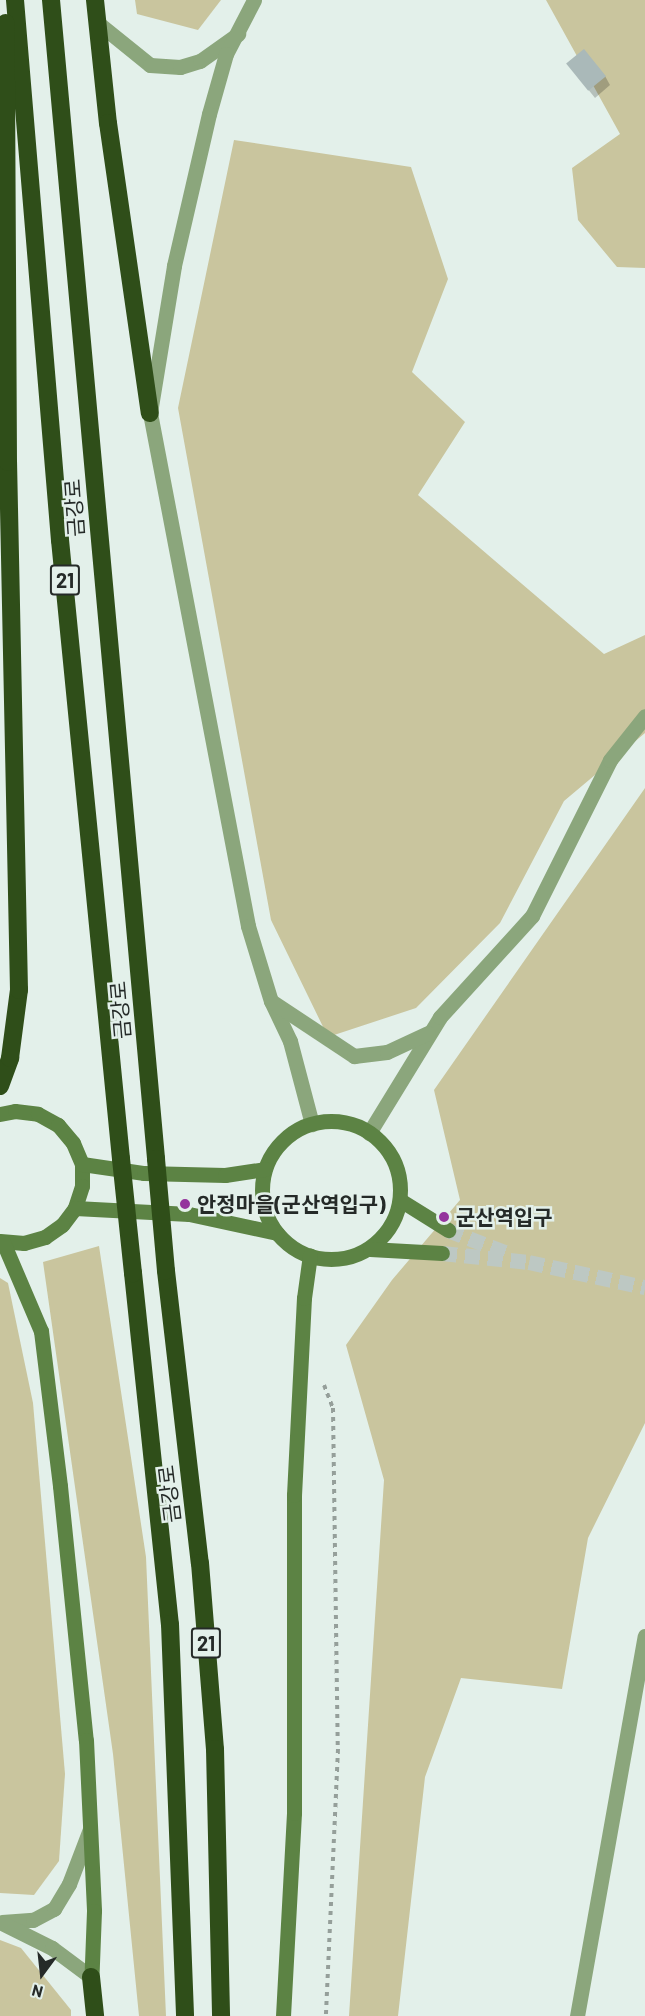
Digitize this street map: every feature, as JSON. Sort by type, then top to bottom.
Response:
[{"type":"highway","points":[[0,1086],[10,1058],[19,990],[9,474],[6,0]]},
{"type":"highway","name":"금강로","points":[[15,0],[60,540],[121,1159],[170,1624],[185,2016]]},
{"type":"highway","name":"금강로","points":[[51,0],[166,1271],[200,1563],[216,1749],[221,2016]]},
{"type":"highway","points":[[95,0],[108,123],[150,413]]},
{"type":"highway","points":[[91,1977],[95,2016]]},
{"type":"street","points":[[254,0],[240,32],[226,54],[209,114],[174,266],[150,413],[248,926],[271,1001],[290,1041],[312,1124]]},
{"type":"street","points":[[98,23],[150,64],[180,67],[200,61],[240,32]]},
{"type":"street","points":[[369,1133],[428,1033],[532,916],[610,760],[645,716]]},
{"type":"street","points":[[271,1001],[354,1056],[387,1052],[428,1033]]},
{"type":"street","points":[[0,1114],[15,1111],[38,1114],[58,1125],[73,1143],[82,1164],[82,1186],[75,1208],[62,1225],[45,1237],[24,1243],[1,1242],[41,1332],[83,1717],[94,1911],[89,2016]]},
{"type":"street","points":[[369,1249],[393,1222],[400,1200],[392,1156],[369,1133],[335,1121],[312,1124],[291,1131],[275,1149],[265,1169],[261,1191],[266,1214],[277,1233],[294,1249],[310,1255],[338,1259],[369,1249],[442,1254]]},
{"type":"street","points":[[82,1164],[144,1173],[225,1175],[265,1169]]},
{"type":"street","points":[[400,1200],[448,1230]]},
{"type":"street","points":[[75,1208],[189,1214],[277,1233]]},
{"type":"street","points":[[283,2016],[294,1814],[294,1495],[304,1298],[310,1255]]},
{"type":"street","points":[[577,2016],[645,1636]]},
{"type":"street","points":[[1,1921],[33,1920],[54,1909],[69,1884],[90,1829]]},
{"type":"street","points":[[1,1921],[52,1948],[91,1977]]},
{"type":"path","points":[[320,1375],[333,1408],[338,1737],[326,2016]]},
{"type":"shaded area","points":[[135,0],[221,0],[198,30],[137,14]]},
{"type":"shaded area","points":[[546,0],[645,0],[645,268],[617,267],[578,220],[572,168],[620,134]]},
{"type":"shaded area","points":[[234,140],[411,167],[448,279],[412,372],[465,422],[418,495],[604,654],[645,635],[645,733],[564,801],[500,923],[416,1008],[328,1037],[271,920],[178,408]]},
{"type":"shaded area","points":[[645,788],[645,1423],[588,1538],[562,1689],[461,1678],[425,1777],[398,2016],[349,2016],[384,1480],[346,1345],[392,1280],[460,1200],[434,1090]]},
{"type":"shaded area","points":[[99,1246],[146,1557],[166,2016],[139,2016],[113,1754],[43,1262]]},
{"type":"shaded area","points":[[0,1278],[8,1283],[33,1403],[65,1774],[59,1861],[34,1895],[0,1893]]},
{"type":"shaded area","points":[[0,1940],[21,1948],[71,2010],[71,2016],[0,2016]]},
{"type":"building","points":[[584,49],[606,76],[588,91],[566,63]]},
{"type":"tunnel","points":[[448,1230],[510,1254]]},
{"type":"tunnel","points":[[442,1253],[529,1262],[645,1287]]},
{"type":"place","name":"안정마을(군산역입구)","points":[[185,1204]]},
{"type":"place","name":"군산역입구","points":[[444,1217]]}]
